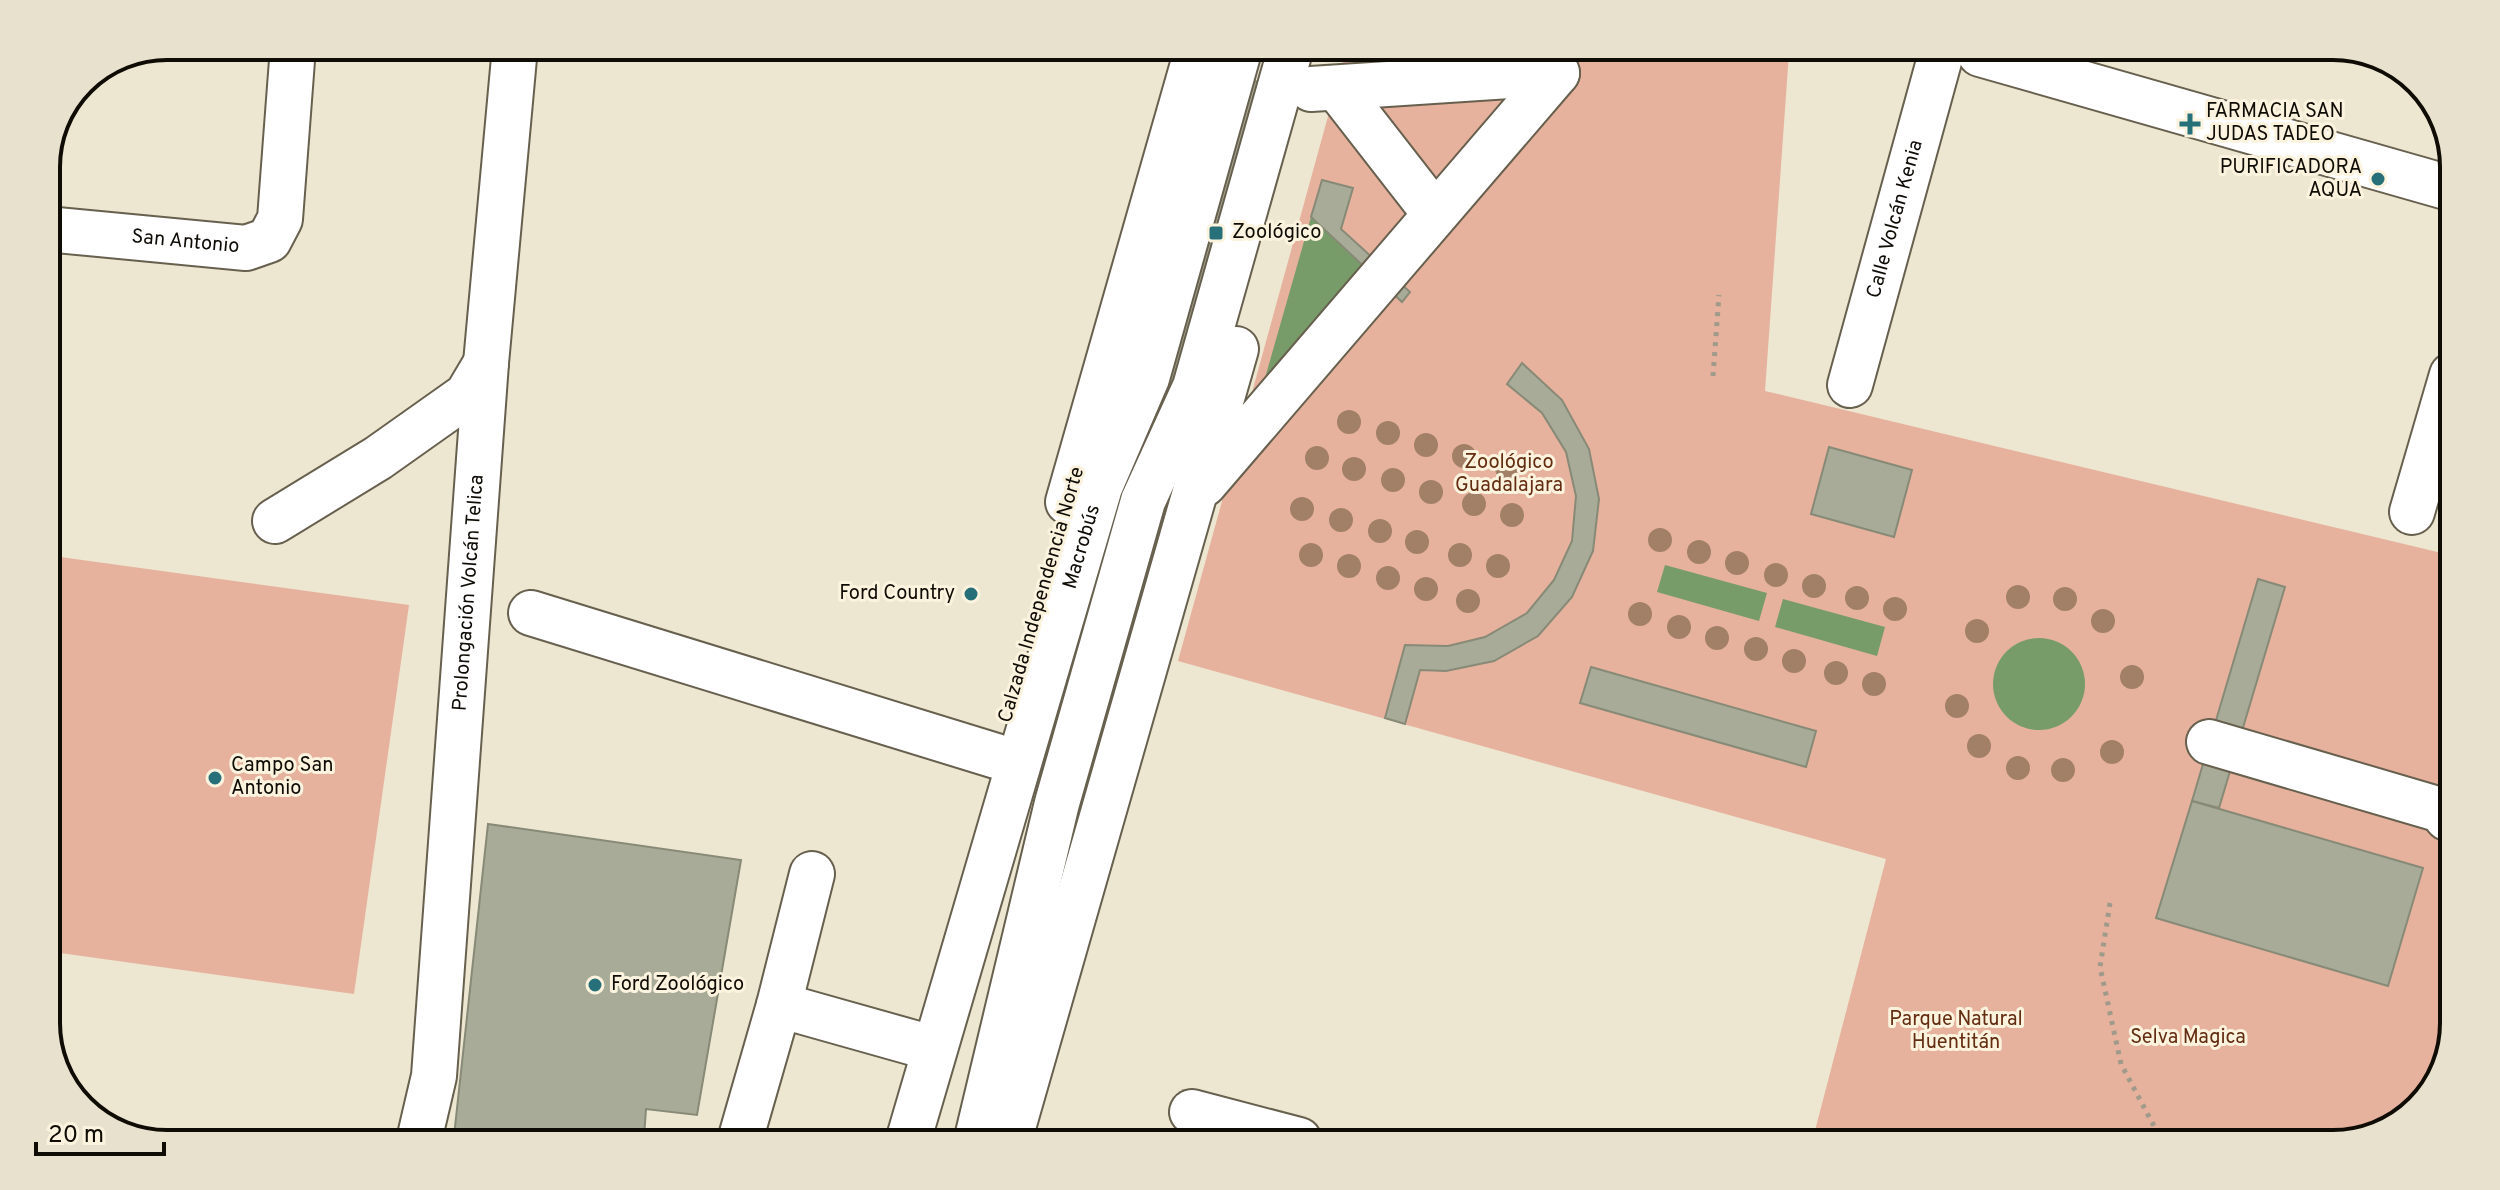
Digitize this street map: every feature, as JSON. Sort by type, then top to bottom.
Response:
[{"type":"street","name":"San Antonio","points":[[60,230],[246,248],[269,240],[280,219],[292,60]]},
{"type":"street","name":"Prolongación Volcán Telica","points":[[421,1130],[434,1076],[486,363],[514,60]]},
{"type":"street","name":"Calzada Independencia Norte","points":[[887,1130],[1194,60]]},
{"type":"street","name":"Macrobús","points":[[911,1130],[1100,487],[1147,378],[1236,60]]},
{"type":"street","points":[[979,1130],[1057,803],[1143,501],[1195,387],[1287,60]]},
{"type":"street","name":"Calle Volcán Kenia","points":[[1850,385],[1939,60]]},
{"type":"street","points":[[2001,60],[2440,185]]},
{"type":"street","points":[[1194,496],[1557,73],[1323,76]]},
{"type":"street","points":[[1323,76],[1435,214]]},
{"type":"street","points":[[1012,1130],[1194,496],[1323,76]]},
{"type":"street","points":[[275,521],[378,458],[467,395],[486,363]]},
{"type":"street","points":[[2412,512],[2440,416]]},
{"type":"street","points":[[531,613],[996,756]]},
{"type":"street","points":[[2209,742],[2440,810]]},
{"type":"street","points":[[743,1130],[812,874]]},
{"type":"street","points":[[779,1005],[914,1043]]},
{"type":"street","points":[[1210,1124],[1243,1130]]},
{"type":"path","points":[[1713,376],[1719,295]]},
{"type":"path","points":[[2110,903],[2100,967],[2121,1064],[2156,1130]]},
{"type":"green space","name":"Zoológico Guadalajara","points":[[1344,60],[1789,60],[1765,391],[2440,553],[2440,1023],[2432,1064],[2418,1088],[2404,1103],[2374,1122],[2347,1129],[1815,1130],[1886,859],[1178,661]]},
{"type":"green space","name":"Campo San Antonio","points":[[60,557],[409,605],[354,994],[60,953]]},
{"type":"shaded area","points":[[1311,217],[1365,267],[1263,385]]},
{"type":"shaded area","points":[[1665,565],[1767,593],[1759,621],[1657,592]]},
{"type":"shaded area","points":[[1783,599],[1885,627],[1877,656],[1775,627]]},
{"type":"shaded area","points":[[2039,638],[2057,641],[2072,651],[2082,666],[2085,684],[2082,702],[2072,717],[2057,727],[2039,730],[2021,727],[2006,717],[1996,702],[1993,684],[1996,666],[2006,651],[2021,641]]},
{"type":"building","name":"Zoológico","points":[[1246,79],[1270,85],[1186,389],[1160,381]]},
{"type":"building","points":[[1322,180],[1353,188],[1341,229],[1410,292],[1402,302],[1311,217]]},
{"type":"building","points":[[1522,363],[1562,400],[1589,449],[1599,499],[1593,551],[1572,597],[1538,636],[1494,661],[1446,671],[1420,670],[1405,724],[1385,718],[1405,645],[1448,646],[1485,637],[1527,613],[1554,580],[1572,541],[1576,496],[1566,452],[1542,413],[1507,384]]},
{"type":"building","points":[[1829,447],[1912,470],[1894,537],[1811,514]]},
{"type":"building","points":[[2258,579],[2285,587],[2219,808],[2192,801]]},
{"type":"building","points":[[1591,667],[1816,731],[1806,767],[1580,703]]},
{"type":"building","points":[[2192,801],[2423,868],[2388,986],[2156,918]]},
{"type":"building","name":"Ford Zoológico","points":[[488,824],[741,860],[697,1115],[646,1109],[644,1130],[455,1130]]},
{"type":"place","name":"FARMACIA SAN JUDAS TADEO","points":[[2190,124]]},
{"type":"place","name":"PURIFICADORA AQUA","points":[[2378,179]]},
{"type":"place","name":"Zoológico","points":[[1216,233]]},
{"type":"place","name":"Ford Country","points":[[971,594]]},
{"type":"place","name":"Campo San Antonio","points":[[215,778]]},
{"type":"place","name":"Ford Zoológico","points":[[595,985]]},
{"type":"park label","name":"Parque Natural Huentitán","points":[[1956,1032]]},
{"type":"park label","name":"Selva Magica","points":[[2188,1038]]}]
